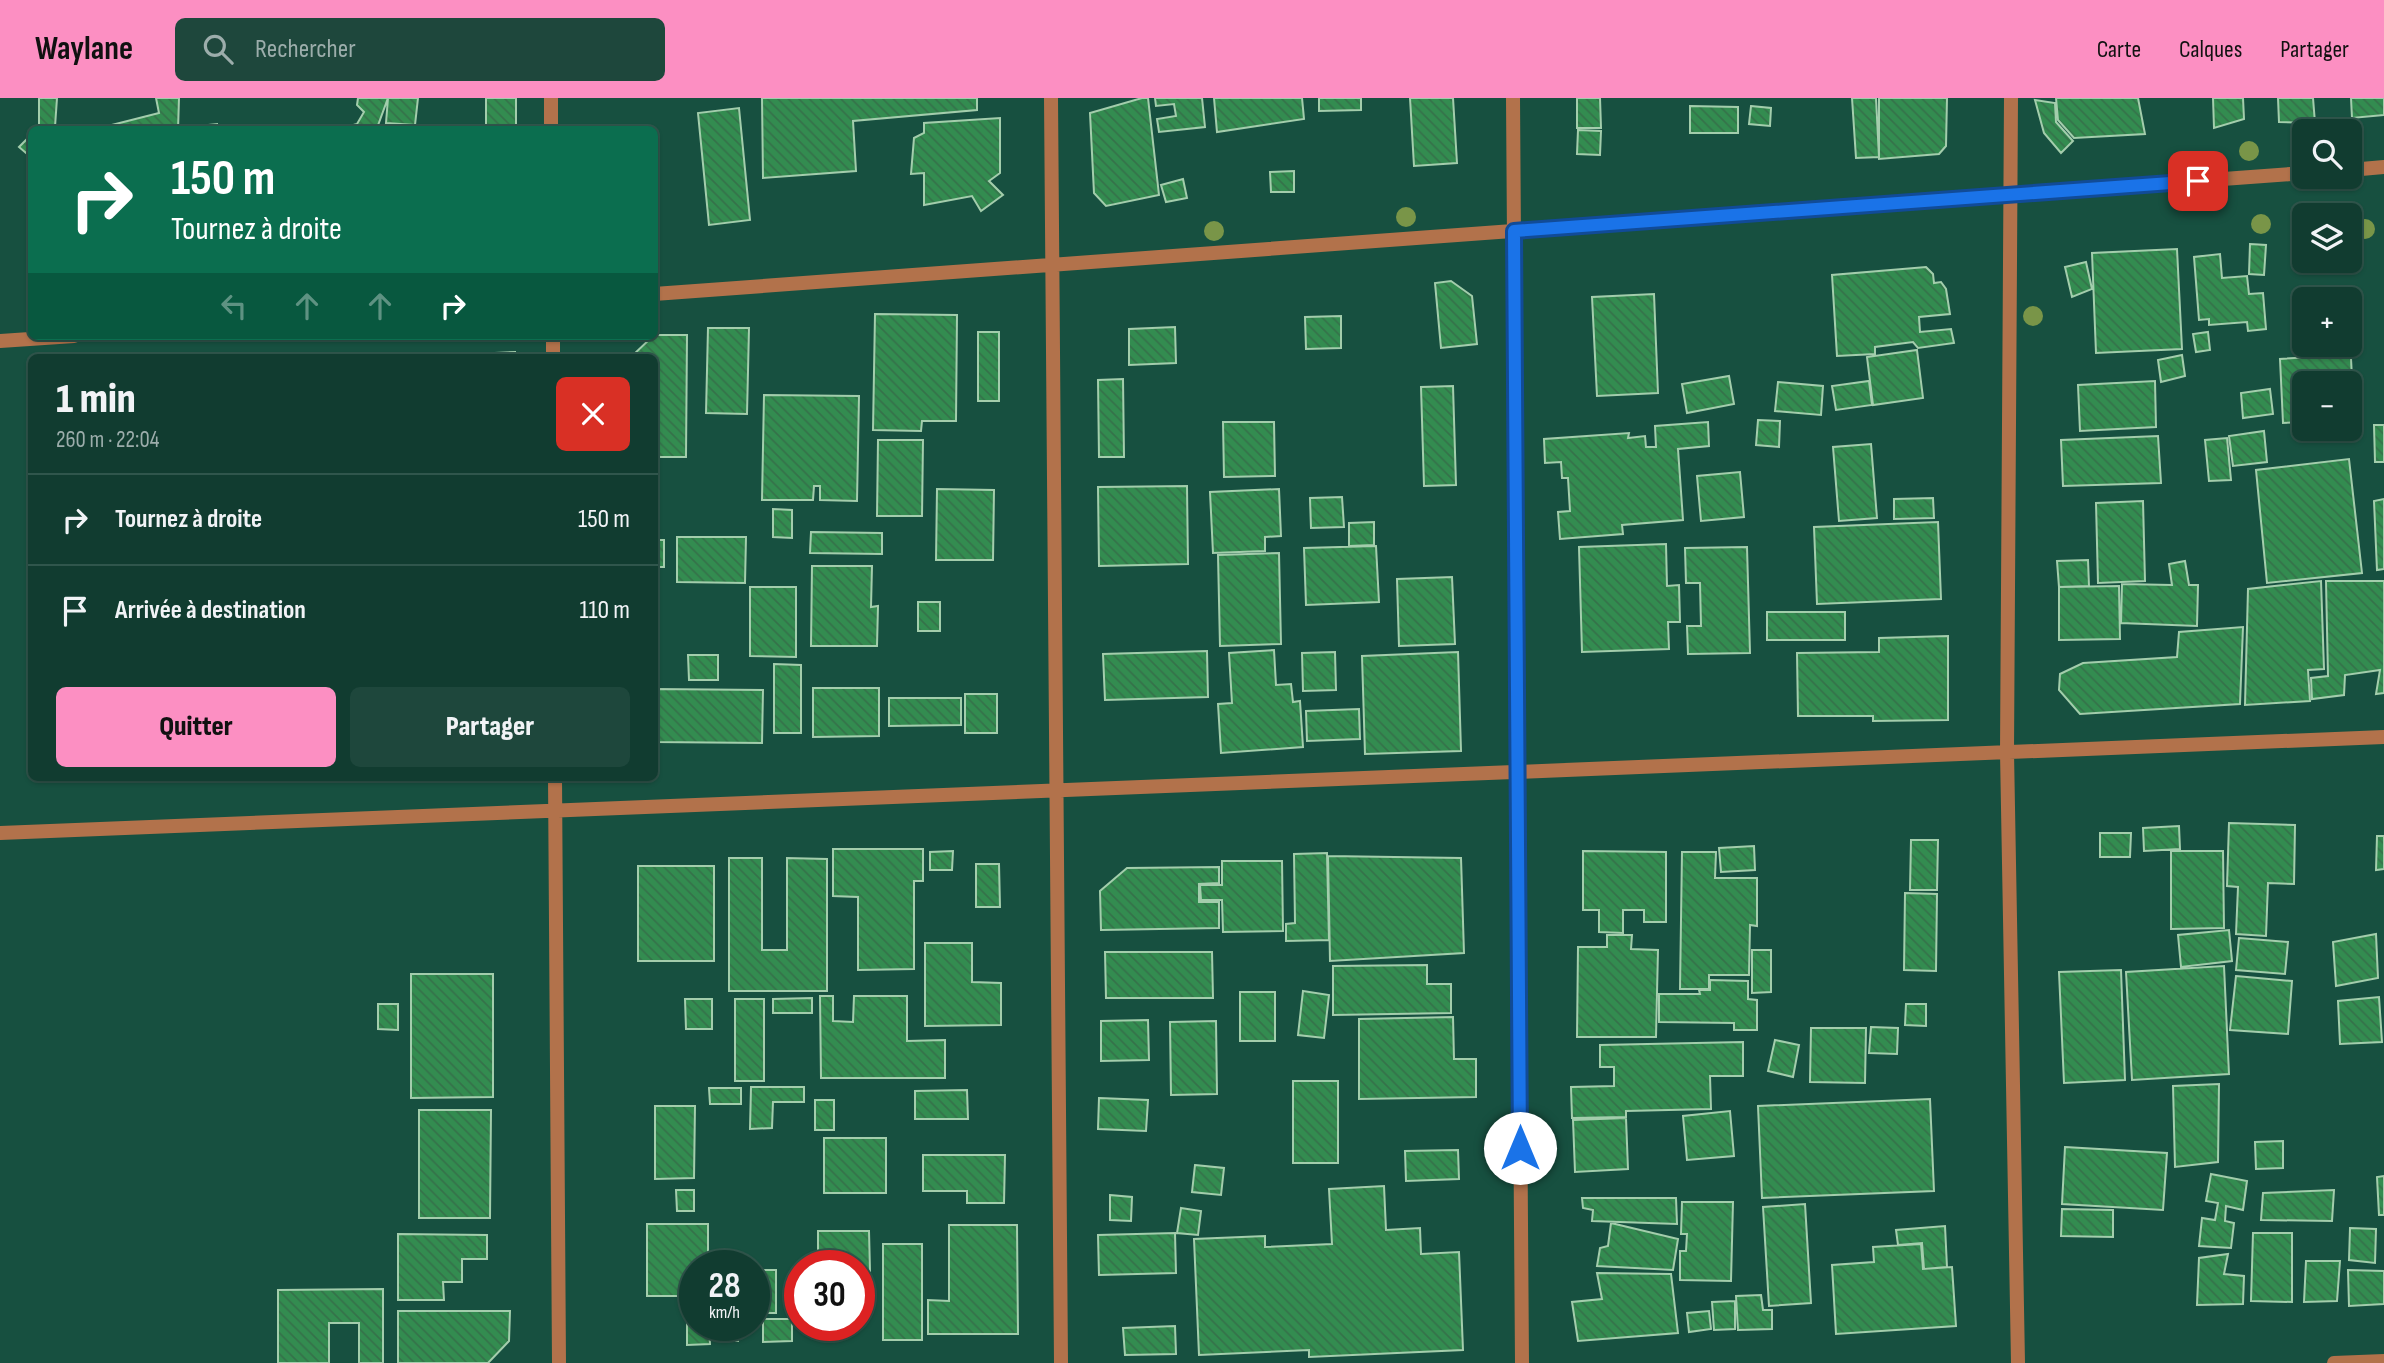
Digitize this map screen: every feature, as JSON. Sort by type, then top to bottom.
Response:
[{"type":"street","points":[[551,98],[551,126]]},
{"type":"street","points":[[1052,98],[1061,1363]]},
{"type":"street","points":[[1513,98],[1522,1363]]},
{"type":"street","points":[[2011,98],[2007,752],[2018,1363]]},
{"type":"street","points":[[2362,169],[2384,167]]},
{"type":"street","points":[[658,294],[2292,174]]},
{"type":"street","points":[[0,341],[28,339]]},
{"type":"street","points":[[0,833],[2384,737]]},
{"type":"street","points":[[555,781],[559,1363]]},
{"type":"street","points":[[2334,1363],[2384,1361]]},
{"type":"building","points":[[39,98],[57,98],[55,126],[39,126]]},
{"type":"building","points":[[156,98],[179,98],[178,126],[108,126],[159,113]]},
{"type":"building","points":[[358,98],[388,98],[378,126],[350,126],[357,124],[364,112],[357,105]]},
{"type":"building","points":[[388,98],[418,98],[415,125],[386,123]]},
{"type":"building","points":[[486,98],[516,98],[516,126],[486,126]]},
{"type":"building","points":[[762,98],[977,98],[977,110],[853,121],[856,171],[763,178]]},
{"type":"building","points":[[1148,98],[1159,195],[1106,206],[1094,193],[1090,113]]},
{"type":"building","points":[[1155,98],[1202,98],[1205,127],[1159,132],[1157,119],[1176,116],[1174,104],[1156,106]]},
{"type":"building","points":[[1214,98],[1302,98],[1304,119],[1217,132]]},
{"type":"building","points":[[1319,98],[1361,98],[1361,110],[1319,111]]},
{"type":"building","points":[[1410,98],[1453,98],[1457,163],[1414,166]]},
{"type":"building","points":[[1577,98],[1600,98],[1601,128],[1577,128]]},
{"type":"building","points":[[1852,98],[1876,98],[1879,157],[1856,158]]},
{"type":"building","points":[[1879,98],[1947,98],[1946,146],[1939,154],[1879,159]]},
{"type":"building","points":[[2056,98],[2138,98],[2145,134],[2074,138],[2058,120]]},
{"type":"building","points":[[2213,98],[2243,98],[2244,119],[2214,128]]},
{"type":"building","points":[[2278,98],[2313,98],[2315,119],[2279,122]]},
{"type":"building","points":[[2351,98],[2384,98],[2384,115],[2352,118]]},
{"type":"building","points":[[2035,100],[2055,103],[2056,122],[2073,141],[2061,153],[2044,133]]},
{"type":"building","points":[[1690,106],[1738,107],[1738,133],[1690,133]]},
{"type":"building","points":[[1751,106],[1771,108],[1770,126],[1749,124]]},
{"type":"building","points":[[739,108],[750,220],[709,225],[698,113]]},
{"type":"building","points":[[1000,118],[1000,173],[989,181],[1003,195],[981,211],[972,196],[924,205],[924,173],[911,174],[914,138],[924,133],[924,123]]},
{"type":"building","points":[[1578,130],[1601,131],[1600,155],[1577,154]]},
{"type":"building","points":[[28,138],[28,155],[19,147]]},
{"type":"building","points":[[1294,171],[1294,192],[1271,192],[1270,172]]},
{"type":"building","points":[[1183,179],[1187,198],[1166,202],[1161,185]]},
{"type":"building","points":[[2250,244],[2266,245],[2264,275],[2249,274]]},
{"type":"building","points":[[2177,249],[2182,349],[2096,353],[2092,253]]},
{"type":"building","points":[[2220,254],[2222,278],[2247,276],[2249,294],[2263,293],[2266,329],[2248,331],[2247,322],[2209,325],[2209,319],[2199,320],[2194,257]]},
{"type":"building","points":[[2086,262],[2092,289],[2072,297],[2065,267]]},
{"type":"building","points":[[1926,267],[1933,274],[1934,283],[1941,282],[1946,289],[1950,314],[1919,317],[1920,332],[1951,329],[1954,343],[1918,348],[1913,342],[1875,347],[1875,354],[1837,356],[1832,275]]},
{"type":"building","points":[[1451,281],[1472,296],[1477,344],[1441,348],[1435,283]]},
{"type":"building","points":[[1654,294],[1658,393],[1597,396],[1592,297]]},
{"type":"building","points":[[875,314],[957,315],[956,421],[922,421],[921,431],[873,430]]},
{"type":"building","points":[[1341,316],[1341,348],[1306,349],[1305,317]]},
{"type":"building","points":[[1175,327],[1176,363],[1129,365],[1129,329]]},
{"type":"building","points":[[708,328],[749,328],[747,414],[706,413]]},
{"type":"building","points":[[978,332],[999,332],[999,401],[978,401]]},
{"type":"building","points":[[2208,332],[2210,350],[2196,352],[2193,334]]},
{"type":"building","points":[[658,335],[687,335],[686,457],[658,457],[658,354],[634,354],[649,340],[658,340]]},
{"type":"building","points":[[1917,350],[1923,398],[1873,405],[1867,357]]},
{"type":"building","points":[[515,352],[515,354],[474,354]]},
{"type":"building","points":[[2182,355],[2185,376],[2161,382],[2158,360]]},
{"type":"building","points":[[2351,357],[2352,371],[2292,371],[2292,423],[2283,423],[2280,359]]},
{"type":"building","points":[[1729,376],[1734,404],[1687,413],[1682,384]]},
{"type":"building","points":[[1123,379],[1124,457],[1099,457],[1098,380]]},
{"type":"building","points":[[1869,381],[1872,405],[1836,410],[1832,386]]},
{"type":"building","points":[[2155,381],[2156,427],[2080,431],[2078,385]]},
{"type":"building","points":[[1778,382],[1823,386],[1821,415],[1775,411]]},
{"type":"building","points":[[1453,386],[1456,485],[1424,486],[1421,387]]},
{"type":"building","points":[[2270,389],[2273,414],[2243,418],[2241,393]]},
{"type":"building","points":[[764,395],[859,396],[857,501],[820,500],[820,486],[814,486],[813,500],[762,500]]},
{"type":"building","points":[[1758,420],[1780,421],[1779,447],[1756,445]]},
{"type":"building","points":[[1223,422],[1274,422],[1275,476],[1224,477]]},
{"type":"building","points":[[1708,422],[1709,446],[1678,449],[1683,520],[1622,525],[1623,534],[1560,539],[1558,512],[1570,511],[1568,478],[1562,478],[1561,462],[1545,463],[1544,439],[1629,433],[1628,438],[1645,436],[1646,447],[1656,447],[1655,426]]},
{"type":"building","points":[[2374,425],[2384,425],[2384,462],[2375,462]]},
{"type":"building","points":[[2264,431],[2267,462],[2233,466],[2229,436]]},
{"type":"building","points":[[2158,436],[2161,483],[2063,486],[2061,440]]},
{"type":"building","points":[[2227,438],[2231,480],[2209,481],[2205,440]]},
{"type":"building","points":[[878,440],[923,440],[922,516],[877,516]]},
{"type":"building","points":[[1871,444],[1877,518],[1839,521],[1833,447]]},
{"type":"building","points":[[2349,459],[2362,573],[2267,583],[2256,470]]},
{"type":"building","points":[[1740,472],[1744,517],[1701,521],[1697,476]]},
{"type":"building","points":[[1187,486],[1188,564],[1099,566],[1098,487]]},
{"type":"building","points":[[937,489],[994,490],[993,560],[936,560]]},
{"type":"building","points":[[1279,489],[1281,536],[1265,537],[1265,551],[1213,553],[1210,492]]},
{"type":"building","points":[[1342,497],[1344,527],[1311,528],[1310,498]]},
{"type":"building","points":[[1933,498],[1934,518],[1894,519],[1894,499]]},
{"type":"building","points":[[2384,499],[2384,569],[2377,570],[2374,501]]},
{"type":"building","points":[[2143,501],[2145,581],[2098,583],[2096,503]]},
{"type":"building","points":[[773,509],[792,510],[792,538],[773,537]]},
{"type":"building","points":[[1374,522],[1374,545],[1349,546],[1349,523]]},
{"type":"building","points":[[1938,522],[1941,599],[1817,604],[1814,527]]},
{"type":"building","points":[[811,532],[882,533],[882,554],[810,553]]},
{"type":"building","points":[[677,537],[746,537],[745,583],[677,582]]},
{"type":"building","points":[[658,540],[664,540],[664,567],[658,567]]},
{"type":"building","points":[[1666,544],[1667,586],[1679,585],[1680,622],[1668,622],[1669,649],[1582,652],[1579,547]]},
{"type":"building","points":[[1376,546],[1379,602],[1306,605],[1304,548]]},
{"type":"building","points":[[1747,547],[1750,653],[1688,654],[1687,626],[1701,626],[1700,583],[1686,583],[1685,548]]},
{"type":"building","points":[[1279,553],[1281,644],[1220,646],[1218,555]]},
{"type":"building","points":[[2088,560],[2089,586],[2059,587],[2057,561]]},
{"type":"building","points":[[2185,561],[2189,585],[2198,585],[2197,626],[2121,623],[2122,584],[2172,585],[2169,564]]},
{"type":"building","points":[[812,566],[872,566],[871,607],[878,606],[877,646],[811,646]]},
{"type":"building","points":[[1452,577],[1455,644],[1399,646],[1397,579]]},
{"type":"building","points":[[2321,581],[2324,669],[2308,670],[2310,701],[2245,705],[2248,589]]},
{"type":"building","points":[[2326,581],[2384,581],[2384,693],[2376,694],[2380,670],[2345,675],[2344,695],[2312,699],[2311,678],[2328,676]]},
{"type":"building","points":[[2119,586],[2120,639],[2059,640],[2059,587]]},
{"type":"building","points":[[750,587],[796,587],[796,657],[750,656]]},
{"type":"building","points":[[918,602],[940,602],[940,631],[918,631]]},
{"type":"building","points":[[1767,612],[1845,612],[1845,640],[1767,640]]},
{"type":"building","points":[[2243,627],[2240,704],[2080,714],[2059,690],[2060,674],[2083,663],[2177,657],[2179,632]]},
{"type":"building","points":[[1948,636],[1948,720],[1873,721],[1873,716],[1798,716],[1797,653],[1879,652],[1879,638]]},
{"type":"building","points":[[1274,650],[1276,685],[1291,684],[1293,702],[1300,701],[1303,747],[1221,753],[1218,704],[1232,703],[1229,653]]},
{"type":"building","points":[[1207,651],[1208,697],[1105,700],[1103,654]]},
{"type":"building","points":[[1335,652],[1336,690],[1303,691],[1302,653]]},
{"type":"building","points":[[1458,652],[1461,751],[1365,754],[1362,656]]},
{"type":"building","points":[[688,655],[718,655],[718,680],[689,680]]},
{"type":"building","points":[[774,664],[801,665],[801,733],[774,733]]},
{"type":"building","points":[[813,688],[879,688],[879,736],[813,737]]},
{"type":"building","points":[[658,689],[763,690],[762,743],[658,742]]},
{"type":"building","points":[[965,694],[997,694],[997,733],[965,733]]},
{"type":"building","points":[[889,698],[961,698],[961,725],[889,726]]},
{"type":"building","points":[[1359,709],[1360,739],[1307,741],[1306,711]]},
{"type":"building","points":[[2229,823],[2295,825],[2294,884],[2268,883],[2266,936],[2236,934],[2238,887],[2227,886]]},
{"type":"building","points":[[2179,826],[2180,849],[2144,851],[2143,828]]},
{"type":"building","points":[[2100,833],[2131,833],[2130,857],[2100,857]]},
{"type":"building","points":[[2377,836],[2384,836],[2384,869],[2376,870]]},
{"type":"building","points":[[1911,840],[1938,840],[1937,890],[1910,890]]},
{"type":"building","points":[[1754,846],[1755,870],[1721,872],[1719,848]]},
{"type":"building","points":[[833,849],[923,849],[923,881],[914,881],[914,969],[858,970],[858,897],[833,896]]},
{"type":"building","points":[[953,851],[952,870],[930,870],[930,852]]},
{"type":"building","points":[[1583,851],[1666,852],[1666,922],[1644,922],[1644,910],[1623,910],[1623,933],[1599,932],[1599,910],[1583,910]]},
{"type":"building","points":[[2171,851],[2223,851],[2224,928],[2171,929]]},
{"type":"building","points":[[1682,852],[1716,852],[1715,878],[1757,878],[1757,926],[1750,925],[1749,975],[1709,975],[1709,989],[1680,989]]},
{"type":"building","points":[[1327,853],[1329,940],[1286,941],[1286,924],[1295,923],[1294,854]]},
{"type":"building","points":[[1328,856],[1461,858],[1464,953],[1330,961]]},
{"type":"building","points":[[729,858],[762,858],[762,950],[787,950],[787,858],[827,859],[827,991],[729,991]]},
{"type":"building","points":[[1222,861],[1282,861],[1283,931],[1223,932],[1222,900],[1201,900],[1200,885],[1222,885]]},
{"type":"building","points":[[976,864],[999,864],[1000,907],[976,907]]},
{"type":"building","points":[[638,866],[714,866],[714,961],[638,961]]},
{"type":"building","points":[[1219,867],[1219,883],[1199,884],[1199,902],[1219,902],[1219,928],[1101,930],[1100,891],[1127,868]]},
{"type":"building","points":[[1905,893],[1937,894],[1936,971],[1904,970]]},
{"type":"building","points":[[2229,930],[2232,961],[2181,967],[2178,935]]},
{"type":"building","points":[[2376,934],[2378,978],[2336,986],[2333,942]]},
{"type":"building","points":[[1607,935],[1632,935],[1631,949],[1658,950],[1656,1037],[1577,1037],[1578,947],[1607,947]]},
{"type":"building","points":[[2239,938],[2288,942],[2285,974],[2236,970]]},
{"type":"building","points":[[925,943],[972,943],[972,982],[1001,983],[1001,1025],[925,1026]]},
{"type":"building","points":[[1752,950],[1771,950],[1771,992],[1752,993]]},
{"type":"building","points":[[1105,952],[1212,952],[1213,998],[1106,998]]},
{"type":"building","points":[[1427,965],[1427,984],[1451,984],[1451,1013],[1333,1015],[1333,966]]},
{"type":"building","points":[[2224,966],[2229,1074],[2132,1080],[2126,972]]},
{"type":"building","points":[[2121,970],[2125,1080],[2064,1083],[2059,972]]},
{"type":"building","points":[[411,974],[493,974],[493,1097],[411,1098]]},
{"type":"building","points":[[2236,976],[2292,981],[2288,1034],[2230,1030]]},
{"type":"building","points":[[1710,980],[1748,981],[1748,999],[1757,1000],[1757,1030],[1734,1030],[1734,1023],[1659,1022],[1659,994],[1700,994],[1699,990],[1710,990]]},
{"type":"building","points":[[1303,991],[1329,995],[1324,1038],[1298,1035]]},
{"type":"building","points":[[1240,992],[1275,992],[1275,1041],[1240,1041]]},
{"type":"building","points":[[820,996],[833,996],[833,1021],[853,1022],[854,996],[907,996],[907,1041],[945,1040],[945,1078],[821,1078]]},
{"type":"building","points":[[2379,997],[2382,1042],[2340,1044],[2338,1001]]},
{"type":"building","points":[[812,998],[812,1013],[773,1013],[773,999]]},
{"type":"building","points":[[685,999],[712,999],[712,1029],[686,1029]]},
{"type":"building","points":[[735,999],[764,999],[764,1081],[735,1081]]},
{"type":"building","points":[[378,1004],[398,1004],[398,1030],[378,1029]]},
{"type":"building","points":[[1906,1004],[1926,1004],[1926,1026],[1905,1025]]},
{"type":"building","points":[[1453,1017],[1454,1059],[1476,1059],[1476,1097],[1359,1099],[1359,1019]]},
{"type":"building","points":[[1148,1020],[1149,1060],[1101,1061],[1101,1021]]},
{"type":"building","points":[[1216,1021],[1217,1094],[1171,1095],[1170,1022]]},
{"type":"building","points":[[1871,1027],[1898,1028],[1897,1054],[1869,1053]]},
{"type":"building","points":[[1811,1028],[1866,1028],[1865,1083],[1810,1082]]},
{"type":"building","points":[[1775,1040],[1799,1045],[1793,1077],[1768,1071]]},
{"type":"building","points":[[1743,1042],[1743,1076],[1710,1076],[1711,1109],[1626,1111],[1626,1117],[1572,1118],[1571,1087],[1614,1086],[1614,1067],[1600,1067],[1600,1045]]},
{"type":"building","points":[[1293,1081],[1338,1081],[1338,1163],[1293,1163]]},
{"type":"building","points":[[2219,1084],[2218,1162],[2175,1167],[2173,1086]]},
{"type":"building","points":[[751,1087],[804,1087],[804,1102],[773,1102],[772,1128],[750,1129]]},
{"type":"building","points":[[709,1088],[741,1088],[741,1104],[710,1104]]},
{"type":"building","points":[[967,1090],[968,1119],[915,1119],[915,1091]]},
{"type":"building","points":[[1099,1098],[1148,1100],[1146,1131],[1098,1129]]},
{"type":"building","points":[[1930,1099],[1934,1191],[1762,1198],[1758,1106]]},
{"type":"building","points":[[815,1100],[834,1100],[834,1130],[815,1130]]},
{"type":"building","points":[[655,1106],[695,1106],[694,1178],[655,1179]]},
{"type":"building","points":[[419,1110],[491,1110],[490,1218],[419,1218]]},
{"type":"building","points":[[1730,1111],[1734,1156],[1687,1160],[1683,1116]]},
{"type":"building","points":[[1626,1118],[1628,1169],[1575,1172],[1573,1120]]},
{"type":"building","points":[[824,1138],[886,1138],[886,1193],[824,1193]]},
{"type":"building","points":[[2283,1141],[2283,1168],[2256,1169],[2255,1142]]},
{"type":"building","points":[[2065,1147],[2167,1153],[2163,1210],[2062,1204]]},
{"type":"building","points":[[1458,1150],[1459,1179],[1406,1181],[1405,1151]]},
{"type":"building","points":[[923,1155],[1005,1155],[1004,1203],[967,1203],[967,1191],[923,1191]]},
{"type":"building","points":[[1195,1165],[1224,1168],[1221,1195],[1192,1192]]},
{"type":"building","points":[[2211,1174],[2247,1181],[2243,1210],[2226,1206],[2225,1221],[2234,1223],[2231,1248],[2199,1246],[2202,1218],[2215,1220],[2218,1203],[2206,1201]]},
{"type":"building","points":[[2384,1176],[2384,1215],[2379,1215],[2377,1177]]},
{"type":"building","points":[[1384,1186],[1386,1230],[1420,1228],[1421,1254],[1459,1252],[1463,1350],[1309,1357],[1309,1350],[1199,1355],[1194,1239],[1265,1236],[1265,1247],[1332,1244],[1329,1189]]},
{"type":"building","points":[[676,1190],[694,1190],[694,1211],[677,1211]]},
{"type":"building","points":[[2334,1190],[2332,1221],[2261,1220],[2263,1193]]},
{"type":"building","points":[[1110,1195],[1132,1197],[1131,1221],[1110,1220]]},
{"type":"building","points":[[1582,1198],[1676,1198],[1677,1224],[1592,1221],[1593,1210],[1583,1208]]},
{"type":"building","points":[[1682,1202],[1733,1202],[1731,1281],[1680,1280],[1680,1251],[1686,1251],[1687,1234],[1681,1234]]},
{"type":"building","points":[[1805,1204],[1811,1303],[1769,1306],[1763,1207]]},
{"type":"building","points":[[1181,1208],[1201,1211],[1198,1235],[1177,1233]]},
{"type":"building","points":[[2062,1209],[2113,1210],[2113,1237],[2061,1236]]},
{"type":"building","points":[[1611,1223],[1678,1239],[1673,1270],[1597,1266],[1600,1248],[1608,1246]]},
{"type":"building","points":[[647,1224],[708,1224],[708,1250],[679,1250],[679,1296],[647,1296]]},
{"type":"building","points":[[949,1225],[1017,1225],[1018,1334],[928,1334],[928,1300],[949,1301]]},
{"type":"building","points":[[1945,1226],[1947,1267],[1924,1269],[1922,1243],[1898,1245],[1896,1230]]},
{"type":"building","points":[[2350,1228],[2376,1229],[2375,1263],[2349,1260]]},
{"type":"building","points":[[818,1231],[869,1231],[869,1250],[818,1250]]},
{"type":"building","points":[[1175,1233],[1176,1273],[1099,1275],[1098,1235]]},
{"type":"building","points":[[2253,1233],[2292,1233],[2292,1302],[2251,1301]]},
{"type":"building","points":[[398,1234],[487,1235],[487,1259],[462,1259],[462,1282],[443,1282],[444,1300],[398,1300]]},
{"type":"building","points":[[883,1244],[922,1244],[922,1340],[883,1340]]},
{"type":"building","points":[[1921,1244],[1923,1269],[1952,1267],[1956,1326],[1836,1334],[1832,1265],[1874,1262],[1873,1247]]},
{"type":"building","points":[[2228,1254],[2224,1274],[2244,1276],[2243,1304],[2197,1305],[2199,1258]]},
{"type":"building","points":[[2306,1261],[2340,1261],[2337,1301],[2304,1302]]},
{"type":"building","points":[[770,1270],[776,1270],[776,1313],[770,1313]]},
{"type":"building","points":[[2348,1270],[2384,1271],[2384,1304],[2349,1306]]},
{"type":"building","points":[[1597,1273],[1671,1274],[1678,1333],[1578,1341],[1572,1302],[1602,1299]]},
{"type":"building","points":[[383,1289],[383,1363],[359,1363],[359,1323],[329,1323],[329,1363],[278,1363],[278,1290]]},
{"type":"building","points":[[1761,1295],[1763,1310],[1772,1310],[1772,1329],[1738,1330],[1736,1296]]},
{"type":"building","points":[[1735,1301],[1735,1329],[1714,1330],[1712,1302]]},
{"type":"building","points":[[398,1311],[510,1311],[509,1341],[488,1363],[398,1363]]},
{"type":"building","points":[[1709,1311],[1711,1329],[1689,1332],[1687,1313]]},
{"type":"building","points":[[770,1319],[784,1319],[784,1341],[792,1341],[763,1342],[770,1341]]},
{"type":"building","points":[[1175,1326],[1176,1354],[1125,1355],[1123,1328]]},
{"type":"building","points":[[687,1341],[710,1341],[710,1344],[687,1345]]},
{"type":"route","points":[[1520,1148],[1514,231],[2198,181]]}]
